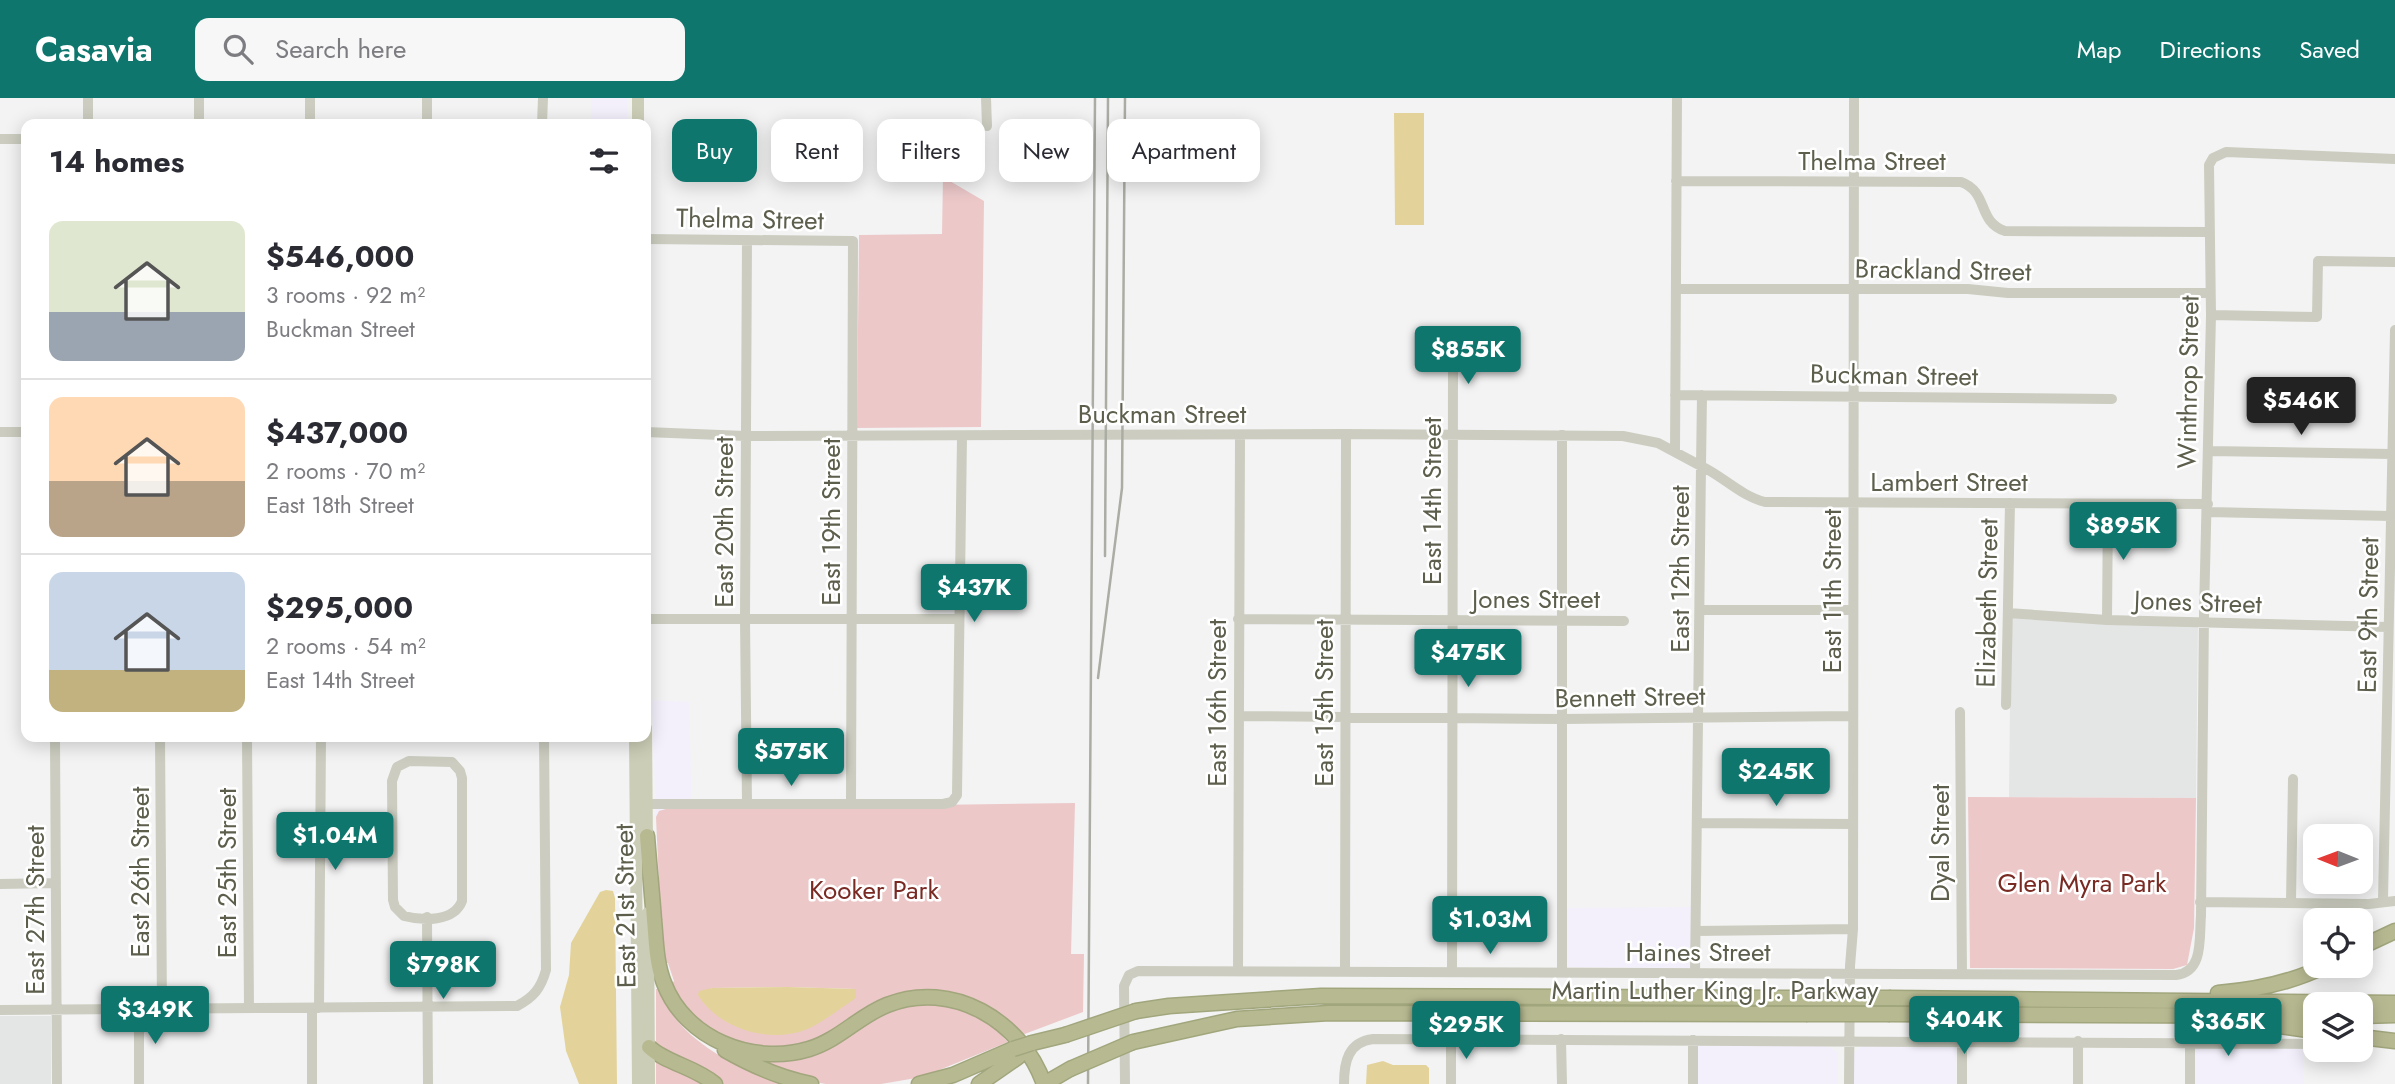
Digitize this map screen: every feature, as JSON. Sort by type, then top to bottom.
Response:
[{"type":"highway","points":[[647,836],[658,962],[664,983],[682,1014],[724,1050],[746,1062],[786,1079],[811,1084]]},
{"type":"highway","points":[[2373,941],[2395,931]]},
{"type":"highway","points":[[2147,1000],[2266,987],[2303,976]]},
{"type":"highway","name":"Martin Luther King Jr. Parkway","points":[[1016,1053],[1136,1011],[1169,1006],[1321,996],[2395,1003]]},
{"type":"highway","points":[[707,1036],[727,1045],[768,1055],[807,1050],[825,1044],[888,1004],[909,998],[932,997],[974,1006],[1005,1026],[1026,1049],[1045,1083]]},
{"type":"highway","name":"Martin Luther King Jr. Parkway","points":[[1045,1083],[1070,1069],[1133,1042],[1237,1019],[1329,1013],[2303,1016]]},
{"type":"highway","points":[[2373,1016],[2395,1015]]},
{"type":"highway","points":[[2215,1016],[2303,1029]]},
{"type":"highway","points":[[2373,1039],[2395,1042]]},
{"type":"highway","points":[[649,1047],[654,1052],[690,1067],[715,1084]]},
{"type":"highway","points":[[919,1084],[1016,1053]]},
{"type":"highway","points":[[979,1084],[1016,1053]]},
{"type":"main road","points":[[638,98],[638,119]]},
{"type":"main road","name":"East 21st Street","points":[[635,742],[647,836],[649,1084]]},
{"type":"main road","name":"East 21st Street","points":[[638,1084],[641,804],[645,742]]},
{"type":"street","points":[[88,98],[88,119]]},
{"type":"street","points":[[199,98],[199,119]]},
{"type":"street","points":[[310,98],[310,119]]},
{"type":"street","points":[[426,98],[426,119]]},
{"type":"street","points":[[542,119],[543,98]]},
{"type":"street","points":[[986,98],[987,126]]},
{"type":"street","name":"East 12th Street","points":[[1677,98],[1675,452],[1702,466],[1695,973]]},
{"type":"street","name":"East 11th Street","points":[[1849,1084],[1853,929],[1854,98]]},
{"type":"street","points":[[0,139],[21,139]]},
{"type":"street","name":"Winthrop Street","points":[[2200,902],[2211,315],[2208,173],[2213,158],[2227,152],[2395,159]]},
{"type":"street","name":"Thelma Street","points":[[1676,181],[1961,182],[1977,191],[1988,219],[2005,231],[2210,232]]},
{"type":"street","name":"Thelma Street","points":[[651,239],[853,241]]},
{"type":"street","name":"East 20th Street","points":[[747,240],[747,804]]},
{"type":"street","name":"East 19th Street","points":[[851,803],[853,241]]},
{"type":"street","points":[[2211,315],[2317,317],[2318,261],[2395,262]]},
{"type":"street","name":"Brackland Street","points":[[1676,289],[1968,289],[2008,293],[2210,293]]},
{"type":"street","name":"East 9th Street","points":[[2383,900],[2390,797],[2391,691],[2388,628],[2392,583],[2395,330]]},
{"type":"street","name":"East 14th Street","points":[[1452,971],[1453,366]]},
{"type":"street","name":"Buckman Street","points":[[1675,395],[2112,399]]},
{"type":"street","points":[[1702,395],[1702,466]]},
{"type":"street","points":[[0,432],[21,432]]},
{"type":"street","name":"Buckman Street","points":[[651,432],[745,436],[962,437],[1562,435],[1631,437],[1658,443],[1675,452]]},
{"type":"street","name":"East 15th Street","points":[[1345,971],[1346,434]]},
{"type":"street","name":"East 16th Street","points":[[1238,971],[1240,435]]},
{"type":"street","points":[[1562,435],[1562,972]]},
{"type":"street","points":[[641,804],[952,802],[957,795],[962,437]]},
{"type":"street","points":[[2209,451],[2392,454]]},
{"type":"street","name":"Lambert Street","points":[[1702,466],[1750,498],[1765,502],[2108,504],[2391,516]]},
{"type":"street","name":"Elizabeth Street","points":[[2006,705],[2010,503]]},
{"type":"street","points":[[2107,620],[2108,504]]},
{"type":"street","points":[[1701,610],[1853,610]]},
{"type":"street","name":"Jones Street","points":[[2008,613],[2107,620],[2388,628]]},
{"type":"street","points":[[651,619],[959,619]]},
{"type":"street","name":"Jones Street","points":[[1238,619],[1624,621]]},
{"type":"street","name":"Dyal Street","points":[[1960,712],[1962,974]]},
{"type":"street","name":"Bennett Street","points":[[1239,716],[1562,719],[1853,716]]},
{"type":"street","name":"East 27th Street","points":[[55,742],[57,1084]]},
{"type":"street","name":"East 26th Street","points":[[160,742],[162,1008]]},
{"type":"street","name":"East 25th Street","points":[[247,742],[249,1008]]},
{"type":"street","points":[[312,1084],[321,742]]},
{"type":"street","points":[[0,1010],[517,1006],[536,993],[546,970],[544,742]]},
{"type":"street","points":[[409,761],[445,761],[457,766],[462,778],[462,901],[451,916],[427,917],[404,916],[395,907],[393,900],[392,780],[397,767],[409,761]]},
{"type":"street","points":[[2291,902],[2293,779]]},
{"type":"street","points":[[1698,823],[1853,824]]},
{"type":"street","points":[[0,884],[56,883]]},
{"type":"street","points":[[2200,902],[2369,904],[2383,900],[2395,901]]},
{"type":"street","name":"Haines Street","points":[[1125,1084],[1124,986],[1126,979],[1133,972],[2183,974],[2197,961],[2200,902]]},
{"type":"street","points":[[427,917],[428,1084]]},
{"type":"street","points":[[1696,931],[1853,929]]},
{"type":"street","points":[[139,1008],[139,1084]]},
{"type":"street","points":[[638,1028],[649,1047]]},
{"type":"street","points":[[1451,1039],[1451,1084]]},
{"type":"street","points":[[1562,1039],[1562,1084]]},
{"type":"street","points":[[1344,1084],[1344,1066],[1349,1053],[1366,1040],[2303,1044]]},
{"type":"street","points":[[1693,1040],[1693,1084]]},
{"type":"street","points":[[1962,1041],[1962,1084]]},
{"type":"street","points":[[2078,1041],[2078,1084]]},
{"type":"street","points":[[2190,1042],[2190,1084]]},
{"type":"street","points":[[2373,1044],[2395,1042]]},
{"type":"shaded area","points":[[591,98],[627,98],[627,119],[591,119]]},
{"type":"shaded area","points":[[1394,113],[1424,113],[1424,225],[1395,225]]},
{"type":"shaded area","points":[[2011,617],[2198,625],[2196,798],[2009,797]]},
{"type":"shaded area","points":[[652,700],[689,702],[692,809],[659,811],[656,817]]},
{"type":"shaded area","points":[[613,891],[615,898],[617,1084],[579,1084],[566,1051],[560,1007],[569,975],[571,943],[600,892]]},
{"type":"shaded area","points":[[1691,907],[1691,968],[1566,967],[1567,908]]},
{"type":"shaded area","points":[[712,988],[856,989],[856,998],[812,1027],[791,1034],[775,1035],[760,1034],[731,1024],[707,1007],[698,995],[699,991]]},
{"type":"shaded area","points":[[0,1016],[51,1016],[51,1084],[0,1084]]},
{"type":"shaded area","points":[[1688,1045],[1828,1046],[1838,1052],[1838,1084],[1688,1084]]},
{"type":"shaded area","points":[[1862,1046],[1956,1046],[1956,1084],[1854,1084],[1854,1053]]},
{"type":"shaded area","points":[[2194,1047],[2303,1048],[2304,1084],[2194,1084]]},
{"type":"shaded area","points":[[1383,1061],[1393,1065],[1426,1065],[1429,1068],[1429,1084],[1366,1084],[1367,1065]]},
{"type":"green space","points":[[943,182],[952,182],[984,201],[981,427],[857,428],[859,235],[942,234]]},
{"type":"green space","name":"Glen Myra Park","points":[[1968,797],[2196,798],[2194,928],[2187,965],[2173,969],[1970,968]]},
{"type":"green space","name":"Kooker Park","points":[[1075,803],[1071,954],[1084,954],[1083,1012],[1022,1035],[1004,1018],[904,996],[902,993],[822,1038],[785,1050],[729,1041],[697,1018],[694,1020],[671,985],[674,981],[668,963],[664,963],[656,817],[659,811]],"holes":[[[712,988],[856,989],[698,995]]]},
{"type":"green space","points":[[656,989],[660,989],[678,1022],[705,1046],[736,1065],[784,1084],[721,1084],[656,1045]]},
{"type":"green space","points":[[942,1004],[978,1018],[1008,1042],[922,1077],[881,1084],[826,1084],[809,1081],[758,1059],[770,1060],[904,1005]]},
{"type":"green space","points":[[656,1058],[707,1084],[656,1084]]},
{"type":"railway","points":[[1088,1084],[1095,98]]},
{"type":"railway","points":[[1105,556],[1108,98]]},
{"type":"railway","points":[[1098,678],[1122,488],[1125,98]]}]
